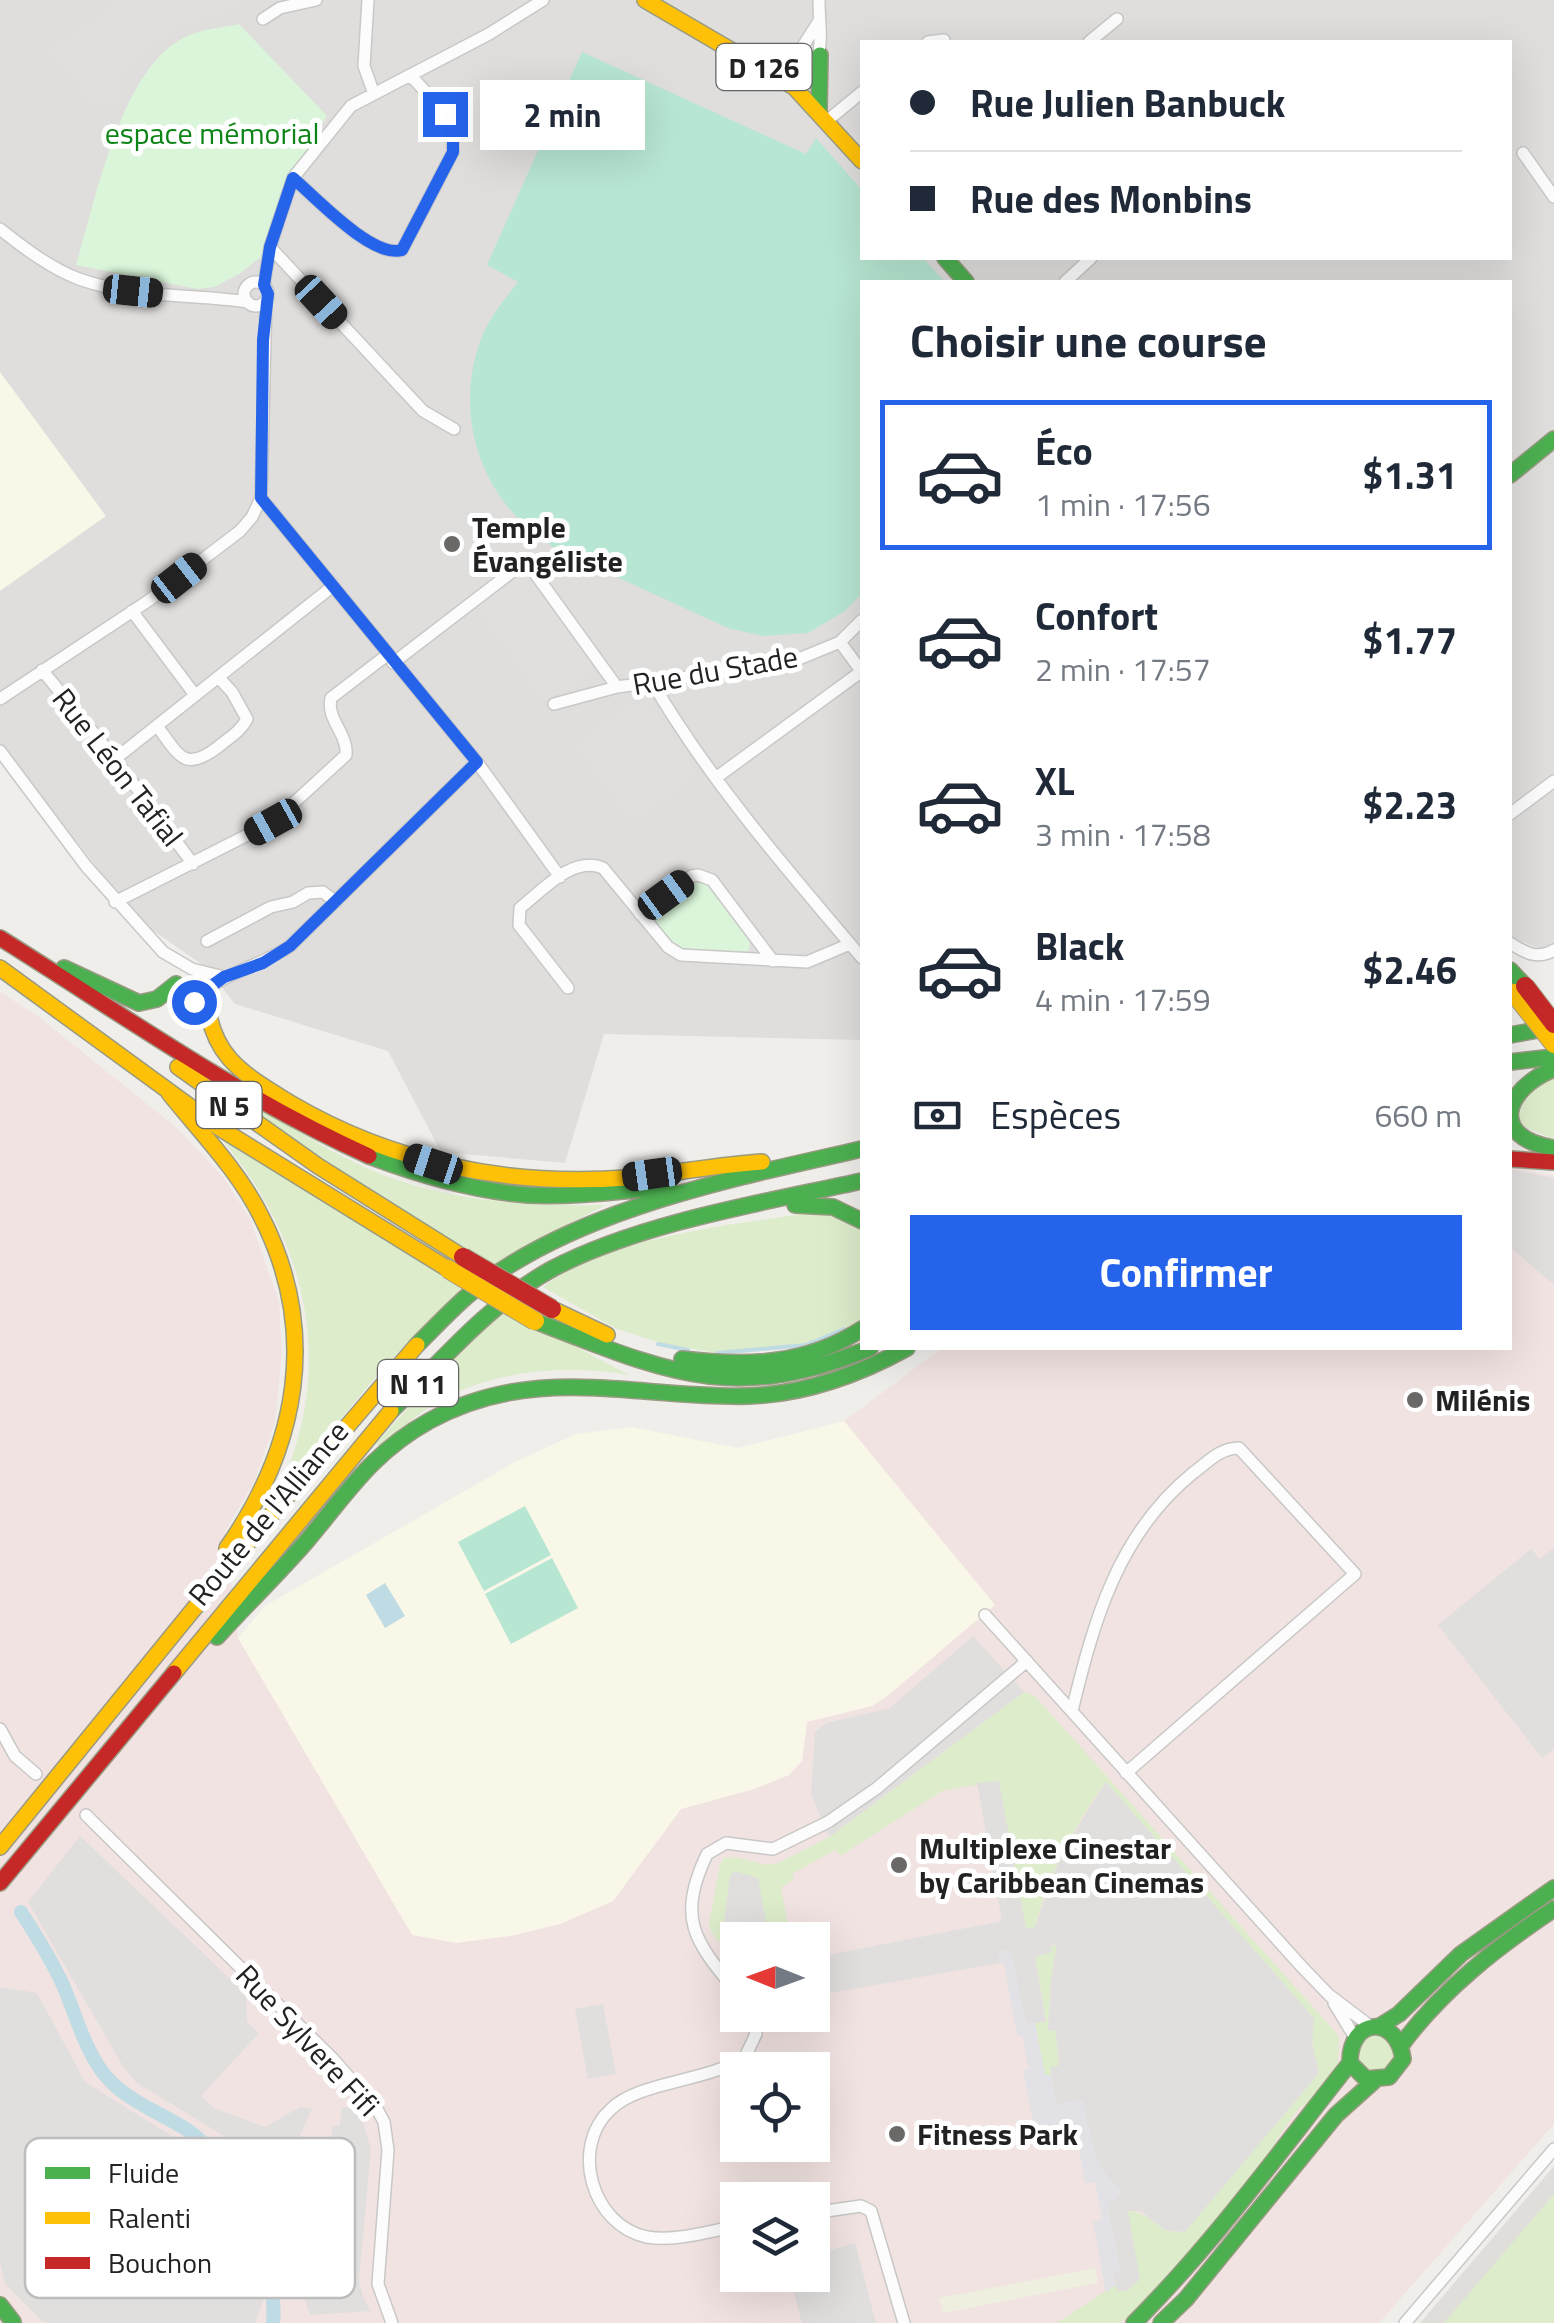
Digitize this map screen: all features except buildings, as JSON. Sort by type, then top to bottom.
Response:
[{"type":"main road","name":"D 126","points":[[646,0],[786,81],[824,116],[860,159]]},
{"type":"main road","points":[[820,56],[824,116]]},
{"type":"main road","points":[[947,260],[964,280]]},
{"type":"main road","points":[[1512,472],[1554,439]]},
{"type":"main road","points":[[0,941],[138,1003],[157,999],[177,982]]},
{"type":"main road","name":"N 5","points":[[0,941],[536,1321]]},
{"type":"main road","points":[[20,950],[294,1124],[398,1169],[479,1188],[562,1196],[614,1195],[710,1184]]},
{"type":"main road","name":"N 5","points":[[0,968],[169,1093],[314,1189],[617,1340],[661,1355],[744,1366],[812,1355],[860,1331]]},
{"type":"main road","points":[[1516,989],[1554,1024]]},
{"type":"main road","points":[[1516,989],[1554,1044]]},
{"type":"main road","points":[[208,992],[212,1038],[229,1063],[304,1112],[366,1142],[433,1164],[510,1179],[613,1179],[730,1163],[804,1160]]},
{"type":"main road","points":[[1512,1031],[1554,1024]]},
{"type":"main road","points":[[1512,1062],[1554,1057]]},
{"type":"main road","points":[[1512,1106],[1521,1084],[1532,1075],[1554,1068]]},
{"type":"main road","points":[[145,1669],[165,1626],[252,1512],[288,1423],[296,1362],[288,1282],[262,1218],[244,1188],[169,1093]]},
{"type":"main road","points":[[1512,1122],[1522,1139],[1541,1148],[1554,1148]]},
{"type":"main road","name":"Route de l'Alliance","points":[[0,1847],[383,1384],[468,1295],[540,1248],[588,1226],[710,1184],[860,1148]]},
{"type":"main road","points":[[1512,1159],[1554,1162]]},
{"type":"main road","name":"Route de l'Alliance","points":[[0,1883],[388,1414],[490,1312],[551,1270],[594,1249],[764,1202],[860,1181]]},
{"type":"main road","points":[[764,1202],[834,1207],[860,1220]]},
{"type":"main road","points":[[536,1321],[613,1362],[702,1394]]},
{"type":"main road","points":[[536,1321],[650,1366],[709,1377],[771,1378],[830,1366],[866,1350]]},
{"type":"main road","points":[[159,1687],[232,1621],[305,1542],[361,1472],[428,1422],[488,1396],[540,1386],[573,1384],[748,1396],[822,1384],[857,1373],[903,1350]]},
{"type":"main road","points":[[0,1900],[44,1830]]},
{"type":"main road","points":[[1374,2081],[1360,2076],[1350,2063],[1349,2050],[1368,2030],[1400,2014],[1461,1954],[1554,1888]]},
{"type":"main road","points":[[1402,2044],[1413,2027],[1474,1969],[1554,1909]]},
{"type":"main road","points":[[1161,2323],[1186,2299],[1336,2115],[1374,2081],[1395,2073],[1403,2059],[1402,2044],[1393,2032],[1368,2030]]},
{"type":"main road","points":[[1134,2323],[1211,2240],[1350,2063]]},
{"type":"main road","points":[[0,2305],[14,2322]]},
{"type":"main road","points":[[0,2319],[14,2322]]},
{"type":"street","points":[[263,19],[280,8],[316,0]]},
{"type":"street","points":[[368,0],[364,66],[374,94]]},
{"type":"street","points":[[263,340],[244,292],[256,283],[266,263],[293,178],[351,106],[489,34],[543,0]]},
{"type":"street","points":[[786,81],[812,72],[820,56],[819,0]]},
{"type":"street","points":[[1091,40],[1117,18]]},
{"type":"street","points":[[786,81],[819,21]]},
{"type":"street","points":[[293,178],[367,241],[382,250],[402,250],[453,152],[453,135],[445,114],[411,76]]},
{"type":"street","points":[[824,116],[860,93]]},
{"type":"street","points":[[1523,153],[1554,197]]},
{"type":"street","points":[[0,230],[36,256],[79,278],[133,291],[250,304],[266,300]]},
{"type":"street","points":[[270,247],[423,411],[454,428]]},
{"type":"street","points":[[1067,280],[1089,260]]},
{"type":"street","points":[[214,297],[256,283]]},
{"type":"street","points":[[0,700],[132,611],[240,531],[256,510],[261,498],[266,300],[256,283]]},
{"type":"street","points":[[261,498],[477,762],[560,877]]},
{"type":"street","points":[[115,902],[273,822],[346,755],[346,743],[330,711],[331,698],[526,561],[616,687]]},
{"type":"street","points":[[115,759],[332,586]]},
{"type":"street","points":[[132,611],[195,696]]},
{"type":"street","name":"Rue du Stade","points":[[554,704],[616,687],[790,663],[840,642],[860,622]]},
{"type":"street","points":[[840,642],[860,669]]},
{"type":"street","name":"Rue Léon Tafial","points":[[42,670],[193,864]]},
{"type":"street","points":[[717,777],[860,673]]},
{"type":"street","points":[[157,726],[178,754],[195,762],[232,736],[247,719],[219,678]]},
{"type":"street","points":[[652,682],[671,714],[769,847],[860,956]]},
{"type":"street","points":[[0,752],[115,902],[170,959],[224,977]]},
{"type":"street","points":[[170,959],[178,993],[184,1000],[198,1002],[224,977],[277,955],[477,762]]},
{"type":"street","points":[[1512,812],[1554,780]]},
{"type":"street","points":[[568,988],[517,916],[520,908],[578,864],[598,866],[668,947],[681,956],[808,962],[850,944]]},
{"type":"street","points":[[640,914],[692,876],[705,876],[773,961]]},
{"type":"street","points":[[207,941],[271,907],[308,894],[323,892],[336,902]]},
{"type":"street","points":[[1512,944],[1534,955],[1554,950]]},
{"type":"street","points":[[177,982],[192,969]]},
{"type":"street","points":[[206,974],[208,992]]},
{"type":"street","points":[[1072,1711],[1102,1604],[1138,1532],[1164,1497],[1219,1452],[1240,1448],[1355,1574],[1126,1773]]},
{"type":"street","points":[[985,1616],[1330,1995],[1368,2030]]},
{"type":"street","points":[[720,1973],[694,1934],[695,1898],[707,1854],[726,1842],[772,1849],[817,1828],[877,1788],[1027,1661]]},
{"type":"street","points":[[0,1729],[16,1756],[36,1774]]},
{"type":"street","name":"Rue Sylvere Fifi","points":[[86,1814],[378,2109],[388,2150],[378,2284],[392,2323]]},
{"type":"street","points":[[1330,1995],[1368,2030]]},
{"type":"street","points":[[720,2229],[659,2238],[625,2228],[600,2202],[589,2170],[590,2152],[604,2116],[623,2099],[697,2078],[745,2057],[755,2042],[754,2032]]},
{"type":"street","points":[[1406,2323],[1554,2149]]},
{"type":"street","points":[[830,2210],[861,2206],[871,2211],[904,2323]]},
{"type":"shaded area","points":[[0,0],[1554,0],[1554,954],[1512,938],[1512,280],[860,280],[860,1040],[604,1034],[565,1163],[441,1152],[388,1051],[235,1004],[207,968],[138,920],[0,743]]},
{"type":"shaded area","points":[[122,0],[241,0],[214,14],[184,22],[129,61],[121,72],[116,100],[97,107],[51,52]]},
{"type":"shaded area","points":[[0,372],[106,516],[0,591]]},
{"type":"shaded area","points":[[526,569],[593,667],[546,701],[477,605]]},
{"type":"shaded area","points":[[631,705],[648,706],[697,774],[632,820],[578,744]]},
{"type":"shaded area","points":[[0,992],[39,1017],[177,1128],[224,1178],[250,1219],[279,1302],[282,1352],[275,1422],[255,1480],[225,1532],[238,1637],[510,1936],[560,1924],[613,1901],[681,1809],[789,1775],[807,1722],[994,1606],[844,1421],[939,1350],[1512,1350],[1512,1166],[1554,1176],[1554,2124],[1379,2323],[0,2323]]},
{"type":"shaded area","points":[[1512,1169],[1554,1178],[1554,1285],[1512,1249]]},
{"type":"shaded area","points":[[844,1421],[995,1605],[872,1706],[807,1722],[802,1761],[789,1775],[681,1809],[613,1901],[560,1924],[510,1936],[456,1943],[412,1935],[238,1638],[265,1606],[515,1462],[576,1434],[632,1427],[738,1448]]},
{"type":"shaded area","points":[[1554,1548],[1554,1749],[1542,1758],[1438,1625],[1531,1549],[1540,1559]]},
{"type":"shaded area","points":[[973,1636],[1024,1692],[829,1837],[811,1794],[815,1732],[826,1723],[890,1708]]},
{"type":"shaded area","points":[[999,1781],[1026,1929],[1035,1927],[1062,1852],[1106,1782],[1314,2018],[1312,2043],[1319,2073],[1185,2232],[1165,2230],[1141,2211],[1128,2211],[1140,2279],[1127,2291],[1119,2291],[1115,2285],[1113,2273],[1120,2271],[1107,2202],[1122,2193],[1094,2152],[1082,2100],[1057,2105],[1056,2102],[1050,2068],[1059,2065],[1056,2031],[1048,2030],[1057,1944],[1051,1945],[1052,1952],[1035,1957],[1046,2022],[1026,2024],[1010,1950],[998,1952],[1000,1963],[830,1993],[830,1955],[1002,1921],[977,1783]]},
{"type":"shaded area","points":[[80,1836],[246,1994],[247,2022],[259,2033],[201,2096],[214,2108],[265,2127],[300,2107],[312,2109],[299,2138],[227,2138],[137,2083],[124,2068],[28,1902]]},
{"type":"shaded area","points":[[734,1871],[758,1878],[766,1922],[724,1922]]},
{"type":"shaded area","points":[[1011,1950],[1026,2023],[1035,2023],[1045,2075],[1051,2075],[1056,2104],[1083,2100],[1094,2152],[1105,2173],[1124,2193],[1107,2203],[1120,2272],[1113,2273],[1115,2285],[1106,2293],[1093,2222],[1102,2219],[1099,2201],[1095,2183],[1085,2183],[1078,2142],[1038,2147],[1023,2070],[1029,2069],[1022,2035],[1017,2036],[1004,1963],[1000,1963],[998,1952]]},
{"type":"shaded area","points":[[0,1987],[37,1993],[85,2082],[175,2138],[25,2138],[25,2298],[264,2298],[255,2323],[51,2323],[42,2321],[5,2284],[0,2262]]},
{"type":"shaded area","points":[[603,2004],[616,2074],[588,2079],[575,2009]]},
{"type":"shaded area","points":[[342,2107],[359,2109],[371,2149],[359,2279],[371,2311],[310,2315],[304,2298],[355,2298],[355,2138],[331,2138],[333,2126],[340,2126]]},
{"type":"shaded area","points":[[1554,2166],[1554,2323],[1420,2323]]},
{"type":"shaded area","points":[[855,2243],[876,2323],[802,2323],[794,2292],[830,2292],[830,2250]]},
{"type":"green space","name":"espace mémorial","points":[[239,24],[327,116],[282,190],[261,257],[214,287],[197,289],[76,265],[114,139],[143,77],[162,53],[185,37]]},
{"type":"green space","points":[[582,52],[806,154],[816,138],[860,188],[860,260],[925,260],[943,280],[860,280],[860,595],[845,611],[808,633],[763,636],[728,628],[560,551],[534,534],[495,488],[473,433],[472,373],[480,342],[496,310],[518,282],[487,265]]},
{"type":"green space","points":[[695,881],[705,881],[750,937],[749,951],[689,953],[674,946],[653,920],[654,911]]},
{"type":"green space","points":[[209,1076],[336,1153],[408,1183],[492,1200],[606,1205],[522,1247],[500,1267],[405,1213],[301,1146]]},
{"type":"green space","points":[[1554,1076],[1551,1138],[1526,1128],[1519,1119],[1525,1090]]},
{"type":"green space","points":[[218,1135],[465,1286],[371,1382],[288,1488],[282,1484],[298,1437],[307,1391],[308,1345],[303,1300],[291,1257],[272,1214]]},
{"type":"green space","points":[[824,1211],[860,1225],[860,1320],[825,1341],[727,1355],[661,1343],[617,1329],[543,1287],[604,1255],[716,1227]]},
{"type":"green space","points":[[507,1310],[629,1375],[579,1370],[500,1378],[451,1395],[423,1411],[380,1446],[376,1444],[460,1349]]},
{"type":"green space","points":[[525,1506],[551,1555],[484,1591],[458,1542]]},
{"type":"green space","points":[[552,1558],[578,1608],[511,1644],[485,1594]]},
{"type":"green space","points":[[1024,1692],[1035,1696],[1339,2036],[1338,2065],[1315,2099],[1299,2108],[1277,2139],[1271,2155],[1152,2296],[1120,2323],[1057,2323],[1115,2285],[1119,2291],[1128,2211],[1169,2230],[1185,2231],[1315,2061],[1311,2029],[1106,1782],[1064,1851],[1035,1927],[1026,1930],[998,1781],[942,1791],[840,1856],[835,1850],[792,1874],[794,1879],[781,1888],[788,1922],[720,1922],[720,1943],[709,1924],[724,1858],[767,1865],[829,1837]]},
{"type":"green space","points":[[1057,1944],[1048,2030],[1056,2031],[1059,2066],[1050,2068],[1051,2075],[1045,2076],[1035,2023],[1046,2021],[1035,1956]]},
{"type":"green space","points":[[1382,2032],[1397,2047],[1393,2068],[1374,2076],[1357,2064],[1358,2044],[1362,2038]]},
{"type":"green space","points":[[1554,2194],[1554,2323],[1444,2323]]},
{"type":"green space","points":[[1095,2268],[1098,2283],[943,2313],[939,2298]]},
{"type":"water","points":[[385,1583],[405,1616],[385,1628],[366,1595]]},
{"type":"waterway","points":[[717,1353],[806,1345],[844,1329]]},
{"type":"waterway","points":[[658,1344],[688,1350]]},
{"type":"waterway","points":[[21,1912],[58,1975],[101,2070],[130,2097],[197,2138]]},
{"type":"waterway","points":[[273,2298],[273,2323]]},
{"type":"traffic: fast","points":[[819,111],[820,55]]},
{"type":"traffic: fast","points":[[947,260],[964,280]]},
{"type":"traffic: fast","points":[[1512,473],[1554,439]]},
{"type":"traffic: fast","points":[[64,968],[139,1003],[157,999],[176,984]]},
{"type":"traffic: fast","points":[[1512,972],[1525,986]]},
{"type":"traffic: fast","points":[[1512,1035],[1554,1027]]},
{"type":"traffic: fast","points":[[1512,1062],[1554,1057]]},
{"type":"traffic: fast","points":[[1512,1106],[1523,1088],[1554,1069]]},
{"type":"traffic: fast","points":[[1512,1124],[1533,1143],[1554,1148]]},
{"type":"traffic: fast","points":[[417,1345],[466,1297],[507,1267],[553,1241],[654,1201],[860,1149]]},
{"type":"traffic: fast","points":[[369,1156],[447,1181],[508,1193],[563,1195],[669,1187]]},
{"type":"traffic: fast","points":[[391,1411],[487,1316],[552,1269],[663,1226],[860,1181]]},
{"type":"traffic: fast","points":[[795,1205],[833,1207],[860,1220]]},
{"type":"traffic: fast","points":[[535,1321],[662,1367],[700,1375],[778,1375],[864,1350]]},
{"type":"traffic: fast","points":[[682,1359],[730,1363],[775,1360],[819,1350],[860,1330]]},
{"type":"traffic: fast","points":[[217,1637],[375,1461],[429,1421],[469,1403],[547,1388],[707,1396],[770,1394],[831,1381],[903,1350]]},
{"type":"traffic: fast","points":[[1380,2026],[1399,2014],[1461,1954],[1554,1888]]},
{"type":"traffic: fast","points":[[1402,2044],[1472,1970],[1554,1909]]},
{"type":"traffic: fast","points":[[1134,2323],[1219,2229],[1350,2063],[1357,2037],[1365,2030],[1383,2028],[1399,2044],[1403,2059],[1389,2077],[1366,2079],[1350,2063]]},
{"type":"traffic: fast","points":[[1161,2323],[1186,2299],[1336,2115],[1374,2081]]},
{"type":"traffic: fast","points":[[0,2305],[13,2322]]},
{"type":"traffic: slow","points":[[645,0],[794,87],[860,159]]},
{"type":"traffic: slow","points":[[0,968],[218,1127],[448,1269]]},
{"type":"traffic: slow","points":[[1514,993],[1554,1044]]},
{"type":"traffic: slow","points":[[206,996],[214,1034],[222,1049],[244,1072],[329,1124],[410,1155],[495,1174],[582,1180],[762,1162]]},
{"type":"traffic: slow","points":[[178,1067],[318,1166],[463,1257]]},
{"type":"traffic: slow","points":[[169,1093],[252,1199],[279,1259],[291,1302],[295,1345],[293,1387],[285,1428],[271,1469],[227,1548]]},
{"type":"traffic: slow","points":[[448,1269],[535,1321]]},
{"type":"traffic: slow","points":[[552,1309],[607,1335]]},
{"type":"traffic: slow","points":[[0,1847],[254,1535],[417,1345]]},
{"type":"traffic: slow","points":[[174,1673],[391,1411]]},
{"type":"traffic: jam","points":[[0,938],[227,1081],[369,1156]]},
{"type":"traffic: jam","points":[[1525,986],[1554,1024]]},
{"type":"traffic: jam","points":[[1512,1159],[1554,1162]]},
{"type":"traffic: jam","points":[[463,1257],[552,1309]]},
{"type":"traffic: jam","points":[[0,1883],[174,1673]]},
{"type":"place","name":"Temple Évangéliste","points":[[452,544]]},
{"type":"place","name":"Milénis","points":[[1415,1400]]},
{"type":"place","name":"Multiplexe Cinestar by Caribbean Cinemas","points":[[899,1865]]},
{"type":"place","name":"Fitness Park","points":[[897,2134]]},
{"type":"route","points":[[194,1002],[203,1000],[210,987],[224,977],[263,963],[290,946],[477,762],[261,498],[266,263],[293,178],[367,241],[382,250],[402,250],[453,152],[453,135],[445,114]]}]
